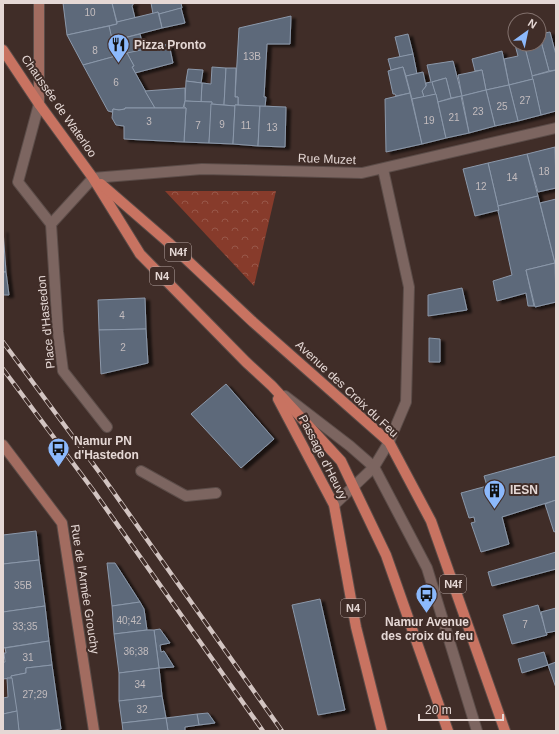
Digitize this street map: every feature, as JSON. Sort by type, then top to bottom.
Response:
[{"type":"main road","name":"Chaussée de Waterloo","points":[[3,50],[39,104],[93,178]]},
{"type":"main road","name":"Avenue des Croix du Feu","points":[[93,178],[169,243],[260,328],[389,442],[431,521],[505,731]]},
{"type":"main road","name":"N4","points":[[93,178],[140,254],[246,362],[272,386]]},
{"type":"main road","points":[[272,386],[342,461],[386,555],[448,731]]},
{"type":"main road","name":"Passage d'Heuvy","points":[[272,386],[334,505],[356,627],[382,731]]},
{"type":"street","points":[[39,3],[39,104],[18,182],[51,224],[93,178]]},
{"type":"street","name":"Rue Muzet","points":[[93,178],[202,169],[362,173],[556,128]]},
{"type":"street","points":[[334,505],[374,467],[389,442],[406,402],[408,287],[383,169]]},
{"type":"street","name":"Place d'Hastedon","points":[[51,224],[58,332],[63,371],[107,427]]},
{"type":"street","points":[[272,386],[350,446],[374,467],[427,568],[477,731]]},
{"type":"street","name":"Rue de l'Armée Grouchy","points":[[3,445],[62,523],[94,731]]},
{"type":"street","points":[[142,471],[186,496],[216,493]]},
{"type":"green space","points":[[165,191],[276,191],[254,286]]},
{"type":"building","points":[[63,3],[112,3],[117,24],[67,35]]},
{"type":"building","points":[[112,3],[134,3],[132,6],[135,18],[117,22]]},
{"type":"building","points":[[151,3],[181,3],[182,8],[159,14],[158,12],[153,14]]},
{"type":"building","points":[[181,8],[185,23],[162,28],[159,14]]},
{"type":"building","points":[[158,12],[162,28],[112,41],[109,26],[117,24],[117,22]]},
{"type":"building","points":[[291,16],[290,44],[267,44],[264,97],[266,97],[265,107],[238,105],[238,97],[235,97],[239,28]]},
{"type":"building","points":[[109,26],[116,56],[83,65],[67,35]]},
{"type":"building","points":[[550,32],[556,55],[556,70],[549,71],[544,52],[547,52],[547,33]]},
{"type":"building","points":[[140,34],[144,50],[116,56],[112,41]]},
{"type":"building","points":[[408,34],[413,54],[400,57],[395,37]]},
{"type":"building","points":[[169,44],[173,63],[135,73],[132,67],[134,66],[127,53]]},
{"type":"building","points":[[502,51],[509,85],[486,90],[482,70],[475,71],[472,59]]},
{"type":"building","points":[[517,52],[526,52],[533,79],[509,85],[504,59],[518,56]]},
{"type":"building","points":[[526,52],[544,52],[549,71],[532,76]]},
{"type":"building","points":[[127,53],[134,66],[132,67],[155,108],[125,108],[119,110],[113,109],[112,112],[108,111],[83,65]]},
{"type":"building","points":[[413,54],[417,74],[406,76],[403,67],[391,70],[388,59]]},
{"type":"building","points":[[453,61],[462,96],[451,98],[446,78],[432,82],[436,94],[424,97],[422,91],[426,86],[426,83],[431,82],[427,65]]},
{"type":"building","points":[[212,67],[226,68],[224,105],[211,104],[212,102],[201,102],[202,83],[211,84]]},
{"type":"building","points":[[403,67],[410,93],[396,96],[393,94],[388,71]]},
{"type":"building","points":[[226,68],[236,68],[235,97],[238,97],[238,105],[235,106],[224,105]]},
{"type":"building","points":[[188,69],[203,70],[201,83],[186,81]]},
{"type":"building","points":[[482,70],[486,90],[462,96],[458,75]]},
{"type":"building","points":[[556,70],[556,111],[541,115],[532,76]]},
{"type":"building","points":[[423,72],[426,86],[422,91],[424,97],[412,99],[406,76]]},
{"type":"building","points":[[446,78],[451,98],[438,102],[432,82]]},
{"type":"building","points":[[533,79],[541,115],[518,121],[509,85]]},
{"type":"building","points":[[186,81],[202,83],[201,102],[185,101]]},
{"type":"building","points":[[509,85],[518,121],[495,126],[486,90]]},
{"type":"building","points":[[185,88],[185,101],[183,108],[155,108],[145,91]]},
{"type":"building","points":[[486,90],[495,126],[469,133],[462,96]]},
{"type":"building","points":[[410,93],[422,144],[386,152],[385,99]]},
{"type":"building","points":[[436,94],[446,138],[422,144],[412,99]]},
{"type":"building","points":[[461,96],[469,133],[446,138],[438,102]]},
{"type":"building","points":[[185,101],[212,102],[209,143],[184,142]]},
{"type":"building","points":[[211,104],[235,106],[233,144],[209,143]]},
{"type":"building","points":[[235,105],[260,106],[258,146],[233,144]]},
{"type":"building","points":[[260,106],[286,107],[285,147],[258,146]]},
{"type":"building","points":[[125,108],[186,108],[184,142],[124,139],[124,126],[116,125],[112,118],[113,109],[119,110]]},
{"type":"building","points":[[555,147],[556,188],[538,192],[527,154]]},
{"type":"building","points":[[527,154],[538,196],[498,206],[488,163]]},
{"type":"building","points":[[488,163],[499,210],[475,216],[463,169]]},
{"type":"building","points":[[538,196],[555,263],[526,270],[534,306],[528,306],[526,293],[497,301],[493,281],[512,275],[498,206]]},
{"type":"building","points":[[556,199],[556,263],[555,263],[540,203]]},
{"type":"building","points":[[3,230],[6,272],[3,272]]},
{"type":"building","points":[[555,263],[556,302],[535,307],[526,270]]},
{"type":"building","points":[[3,272],[6,272],[9,295],[3,295]]},
{"type":"building","points":[[462,288],[467,310],[428,316],[428,295]]},
{"type":"building","points":[[145,298],[146,329],[99,330],[98,300]]},
{"type":"building","points":[[146,329],[148,363],[101,374],[99,330]]},
{"type":"building","points":[[429,338],[440,339],[440,362],[429,362]]},
{"type":"building","points":[[226,384],[274,439],[241,468],[191,414]]},
{"type":"building","name":"IESN","points":[[556,456],[556,500],[502,517],[509,544],[481,552],[471,523],[475,522],[474,517],[469,518],[461,493],[487,486],[484,476]]},
{"type":"building","points":[[556,500],[556,531],[554,532],[545,504]]},
{"type":"building","points":[[36,531],[39,560],[3,564],[3,535]]},
{"type":"building","points":[[556,552],[556,569],[492,586],[488,572]]},
{"type":"building","points":[[39,560],[45,606],[3,612],[3,564]]},
{"type":"building","points":[[107,563],[115,563],[140,602],[112,606]]},
{"type":"building","points":[[320,599],[345,710],[318,715],[292,605]]},
{"type":"building","points":[[140,602],[144,609],[147,630],[114,634],[112,606]]},
{"type":"building","points":[[538,605],[547,635],[512,644],[503,615]]},
{"type":"building","points":[[45,606],[49,641],[3,648],[3,612]]},
{"type":"building","points":[[556,608],[556,631],[546,633],[541,612]]},
{"type":"building","points":[[160,629],[170,643],[160,645],[161,652],[164,651],[174,667],[159,668],[154,630]]},
{"type":"building","points":[[154,630],[159,668],[119,673],[114,634]]},
{"type":"building","points":[[49,641],[52,665],[26,668],[26,673],[11,676],[12,678],[3,679],[3,662],[5,662],[4,653],[6,653],[5,648]]},
{"type":"building","points":[[544,652],[548,665],[522,673],[518,659]]},
{"type":"building","points":[[556,662],[556,688],[548,665]]},
{"type":"building","points":[[52,665],[61,729],[47,731],[19,731],[11,676],[26,673],[26,668]]},
{"type":"building","points":[[159,668],[162,696],[119,701],[119,673]]},
{"type":"building","points":[[7,678],[12,678],[17,711],[3,714],[3,698],[8,697]]},
{"type":"building","points":[[162,696],[166,718],[122,723],[119,701]]},
{"type":"building","points":[[17,711],[19,731],[3,731],[3,714]]},
{"type":"building","points":[[208,713],[215,723],[199,725],[197,714]]},
{"type":"building","points":[[197,714],[199,725],[185,727],[185,731],[168,731],[166,718]]},
{"type":"building","points":[[166,718],[168,731],[123,731],[122,723]]},
{"type":"railway","points":[[3,342],[105,480],[282,731]]},
{"type":"railway","points":[[3,369],[93,490],[263,731]]},
{"type":"place","name":"Pizza Pronto","points":[[118,64]]},
{"type":"place","name":"Namur PN d'Hastedon","points":[[59,468]]},
{"type":"place","name":"IESN","points":[[495,510]]},
{"type":"place","name":"Namur Avenue des croix du feu","points":[[427,614]]}]
